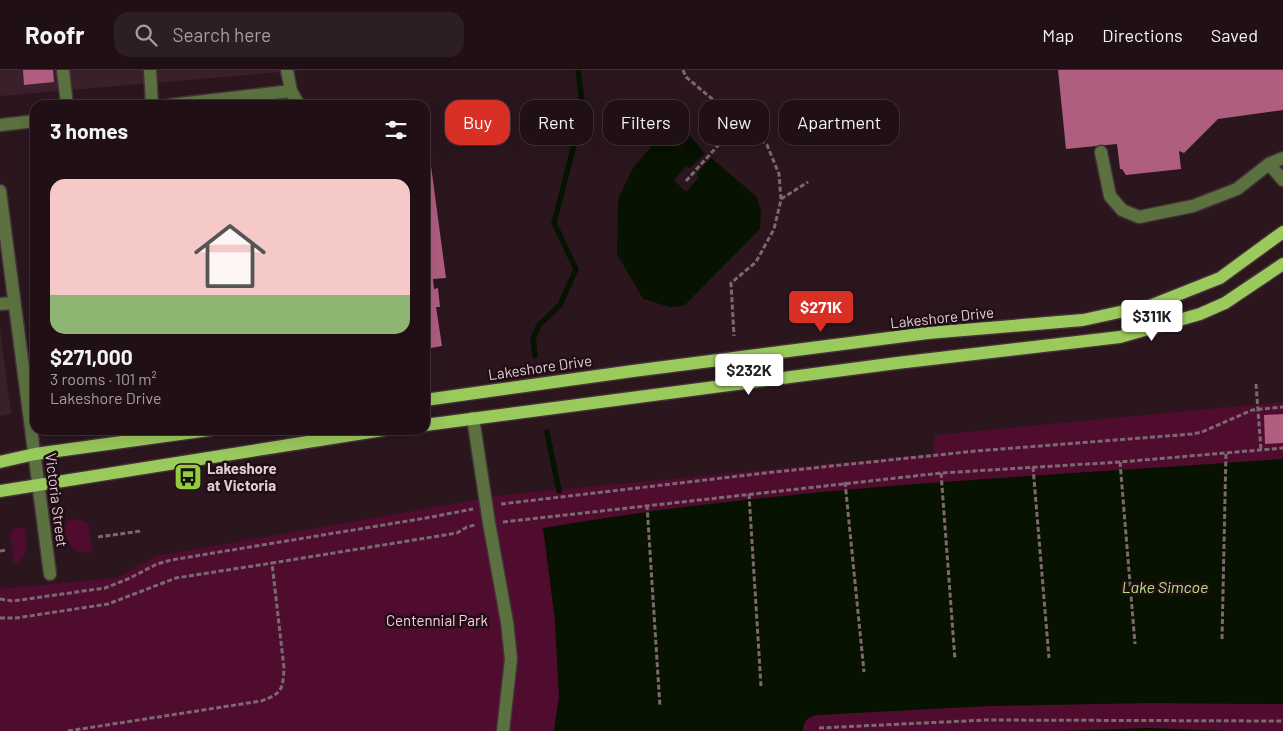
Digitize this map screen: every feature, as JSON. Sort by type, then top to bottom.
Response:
[{"type":"main road","name":"Lakeshore Drive","points":[[430,399],[633,370],[928,333],[1082,320],[1152,305],[1220,278],[1283,232]]},
{"type":"main road","points":[[430,423],[897,362],[1120,337],[1200,314],[1224,303],[1283,264]]},
{"type":"main road","points":[[0,462],[35,454],[173,435]]},
{"type":"main road","points":[[0,490],[351,435]]},
{"type":"street","points":[[63,70],[66,100]]},
{"type":"street","points":[[150,70],[152,100]]},
{"type":"street","points":[[287,70],[291,91],[296,100]]},
{"type":"street","points":[[222,100],[291,91]]},
{"type":"street","points":[[0,125],[30,122]]},
{"type":"street","points":[[1101,152],[1110,196],[1122,210],[1139,217],[1193,206],[1237,188],[1269,164],[1283,158]]},
{"type":"street","points":[[1269,164],[1283,180]]},
{"type":"street","name":"Victoria Street","points":[[0,191],[30,418]]},
{"type":"street","points":[[0,304],[14,303]]},
{"type":"street","points":[[473,418],[486,506],[507,622],[511,659],[503,731]]},
{"type":"street","name":"Victoria Street","points":[[32,435],[50,574]]},
{"type":"path","points":[[683,70],[686,76],[714,100]]},
{"type":"path","points":[[686,181],[718,145]]},
{"type":"path","points":[[734,336],[731,283],[756,262],[774,229],[781,200],[779,174],[766,145]]},
{"type":"path","points":[[781,200],[808,182]]},
{"type":"path","points":[[1256,384],[1261,450]]},
{"type":"path","points":[[0,599],[13,601],[105,588],[157,564],[171,560],[426,518],[486,506],[765,473],[976,451],[1192,434],[1202,432],[1259,408],[1283,407]]},
{"type":"path","points":[[0,618],[16,618],[108,604],[176,578],[456,534],[467,527],[489,523],[845,482],[941,473],[1120,462],[1283,448]]},
{"type":"path","points":[[1222,639],[1226,452]]},
{"type":"path","points":[[1120,462],[1135,644]]},
{"type":"path","points":[[1033,467],[1049,658]]},
{"type":"path","points":[[941,473],[955,660]]},
{"type":"path","points":[[845,482],[864,672]]},
{"type":"path","points":[[749,494],[761,686]]},
{"type":"path","points":[[647,505],[660,707]]},
{"type":"path","points":[[98,537],[141,531]]},
{"type":"path","points":[[0,551],[6,550]]},
{"type":"path","points":[[68,731],[261,701],[274,697],[284,684],[284,668],[272,562]]},
{"type":"path","points":[[818,728],[986,720],[1283,721]]},
{"type":"shaded area","points":[[0,70],[305,70],[0,96]]},
{"type":"shaded area","points":[[0,328],[11,414],[0,416]]},
{"type":"green space","name":"Centennial Park","points":[[1283,402],[1283,459],[888,486],[647,511],[555,621],[559,697],[554,731],[0,731],[0,589],[116,578],[157,556],[504,495],[933,454],[935,435]]},
{"type":"green space","points":[[78,519],[88,524],[93,552],[76,550],[68,540],[66,535],[67,521]]},
{"type":"green space","points":[[25,528],[25,553],[14,564],[10,534],[13,529]]},
{"type":"green space","points":[[1149,703],[1283,704],[1283,731],[1149,728],[1063,731],[803,731],[806,720],[816,715],[987,706]]},
{"type":"water","points":[[689,134],[705,154],[690,168],[686,166],[674,180],[686,192],[699,177],[696,174],[711,158],[757,197],[761,212],[760,229],[684,306],[670,307],[643,299],[617,254],[618,199],[633,168],[653,145],[689,145]]},
{"type":"water","name":"Lake Simcoe","points":[[1283,459],[1283,704],[1149,703],[987,706],[816,715],[806,720],[803,731],[554,731],[559,697],[555,621],[543,528],[727,502],[820,492]]},
{"type":"water","points":[[1149,728],[1226,731],[1063,731]]},
{"type":"building","points":[[23,70],[53,70],[54,82],[24,85]]},
{"type":"building","points":[[1058,70],[1283,70],[1283,110],[1218,119],[1184,153],[1179,151],[1181,169],[1126,175],[1120,169],[1117,144],[1066,149]]},
{"type":"building","points":[[430,158],[446,278],[433,279],[434,289],[438,288],[440,307],[436,307],[442,346],[430,348]]},
{"type":"building","points":[[1283,414],[1283,443],[1265,444],[1264,415]]},
{"type":"waterway","points":[[535,356],[533,339],[539,325],[560,305],[576,269],[554,223],[583,110],[578,70]]},
{"type":"waterway","points":[[547,432],[559,491]]},
{"type":"place","name":"Lakeshore at Victoria","points":[[188,477]]}]
